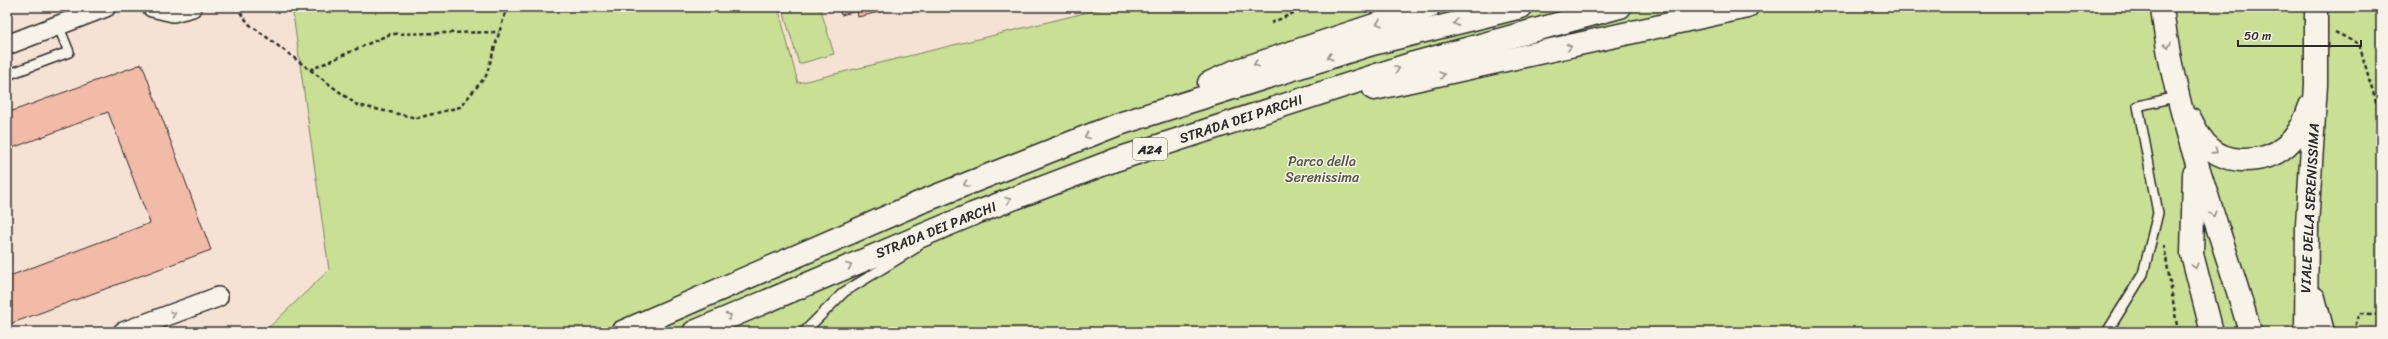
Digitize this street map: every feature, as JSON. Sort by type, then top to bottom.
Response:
[{"type":"main road","points":[[1116,125],[1235,71],[1429,7]]},
{"type":"main road","name":"A24","points":[[622,332],[921,202],[1116,125],[1372,44],[1521,7]]},
{"type":"main road","name":"STRADA DEI PARCHI","points":[[694,332],[973,214],[1115,160],[1414,63],[1620,7]]},
{"type":"main road","points":[[1254,116],[1747,7]]},
{"type":"main road","name":"VIALE DELLA SERENISSIMA","points":[[2162,7],[2179,96],[2194,157],[2250,332]]},
{"type":"main road","name":"VIALE DELLA SERENISSIMA","points":[[2306,332],[2306,264],[2316,85],[2316,15]]},
{"type":"main road","name":"VIALE DELLA SERENISSIMA","points":[[2179,96],[2202,140],[2210,149],[2225,157],[2252,160],[2265,158],[2279,152],[2289,143],[2302,125],[2316,85]]},
{"type":"main road","points":[[2194,157],[2192,254],[2212,332]]},
{"type":"main road","points":[[2306,264],[2323,332]]},
{"type":"street","points":[[7,45],[106,7]]},
{"type":"street","points":[[152,7],[173,12],[192,7]]},
{"type":"street","points":[[123,332],[218,297]]},
{"type":"lane","points":[[7,75],[69,52],[58,25]]},
{"type":"lane","points":[[2107,332],[2143,274],[2158,213],[2138,106],[2179,96]]},
{"type":"lane","points":[[804,332],[844,292],[973,214]]},
{"type":"path","points":[[236,7],[249,24],[356,105],[417,118],[460,107],[486,76],[506,7]]},
{"type":"path","points":[[1271,23],[1307,7]]},
{"type":"path","points":[[2316,15],[2359,44],[2381,119]]},
{"type":"path","points":[[310,70],[390,34],[499,32]]},
{"type":"path","points":[[2163,242],[2178,332]]},
{"type":"path","points":[[2353,332],[2360,314],[2381,314]]},
{"type":"green space","name":"Parco della Serenissima","points":[[292,7],[778,7],[798,83],[1109,7],[2381,7],[2381,332],[264,332],[329,270]]},
{"type":"green space","points":[[782,7],[820,7],[834,54],[799,64]]},
{"type":"building","points":[[839,7],[900,7],[858,17],[857,11],[841,15]]},
{"type":"building","points":[[142,64],[211,250],[7,325],[7,277],[150,223],[108,112],[7,150],[7,113]]}]
